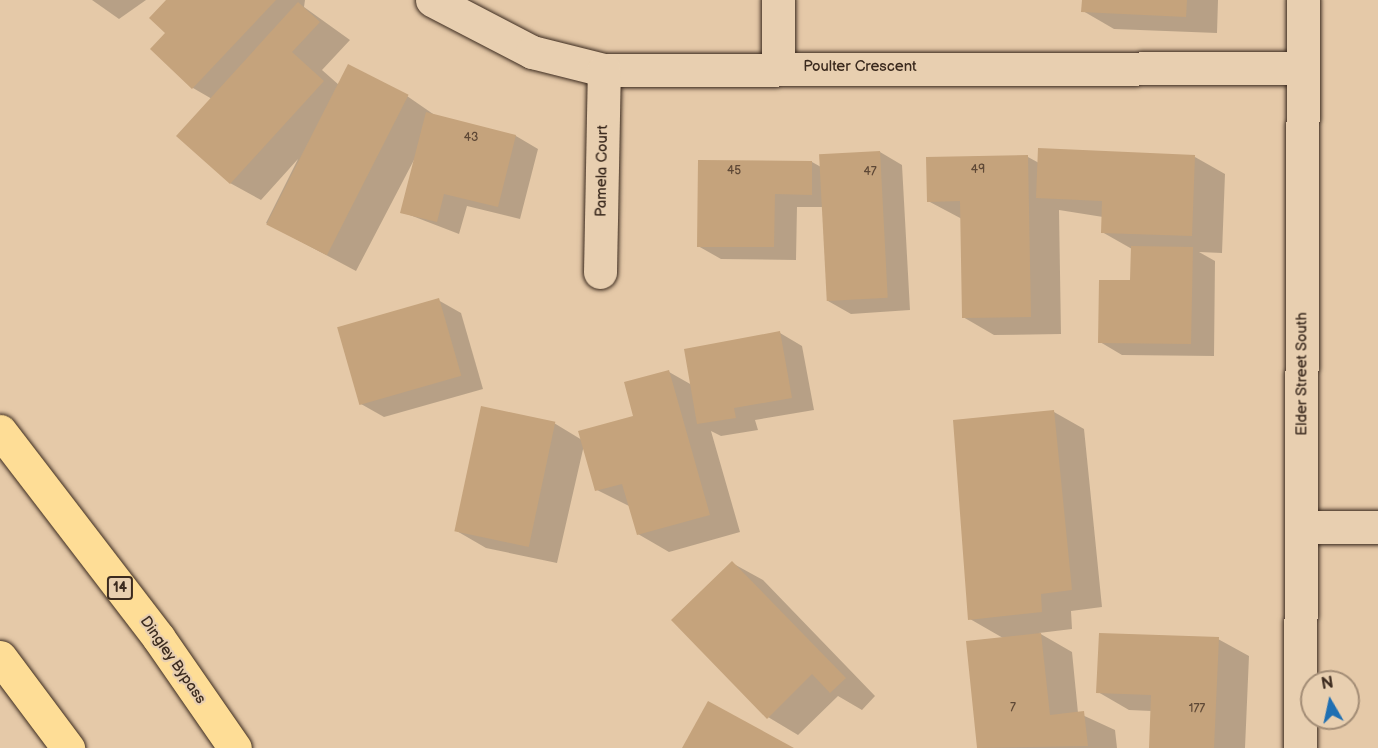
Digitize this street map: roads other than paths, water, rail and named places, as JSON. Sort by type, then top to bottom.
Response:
[{"type":"highway","name":"Dingley Bypass","points":[[0,431],[158,637],[235,748]]},
{"type":"highway","points":[[0,657],[68,748]]},
{"type":"street","name":"Poulter Crescent","points":[[432,0],[532,52],[604,70],[778,67],[1303,68]]},
{"type":"street","points":[[778,0],[778,67]]},
{"type":"street","name":"Elder Street South","points":[[1300,748],[1303,0]]},
{"type":"street","name":"Pamela Court","points":[[600,272],[604,70]]},
{"type":"street","points":[[1301,527],[1378,527]]}]
